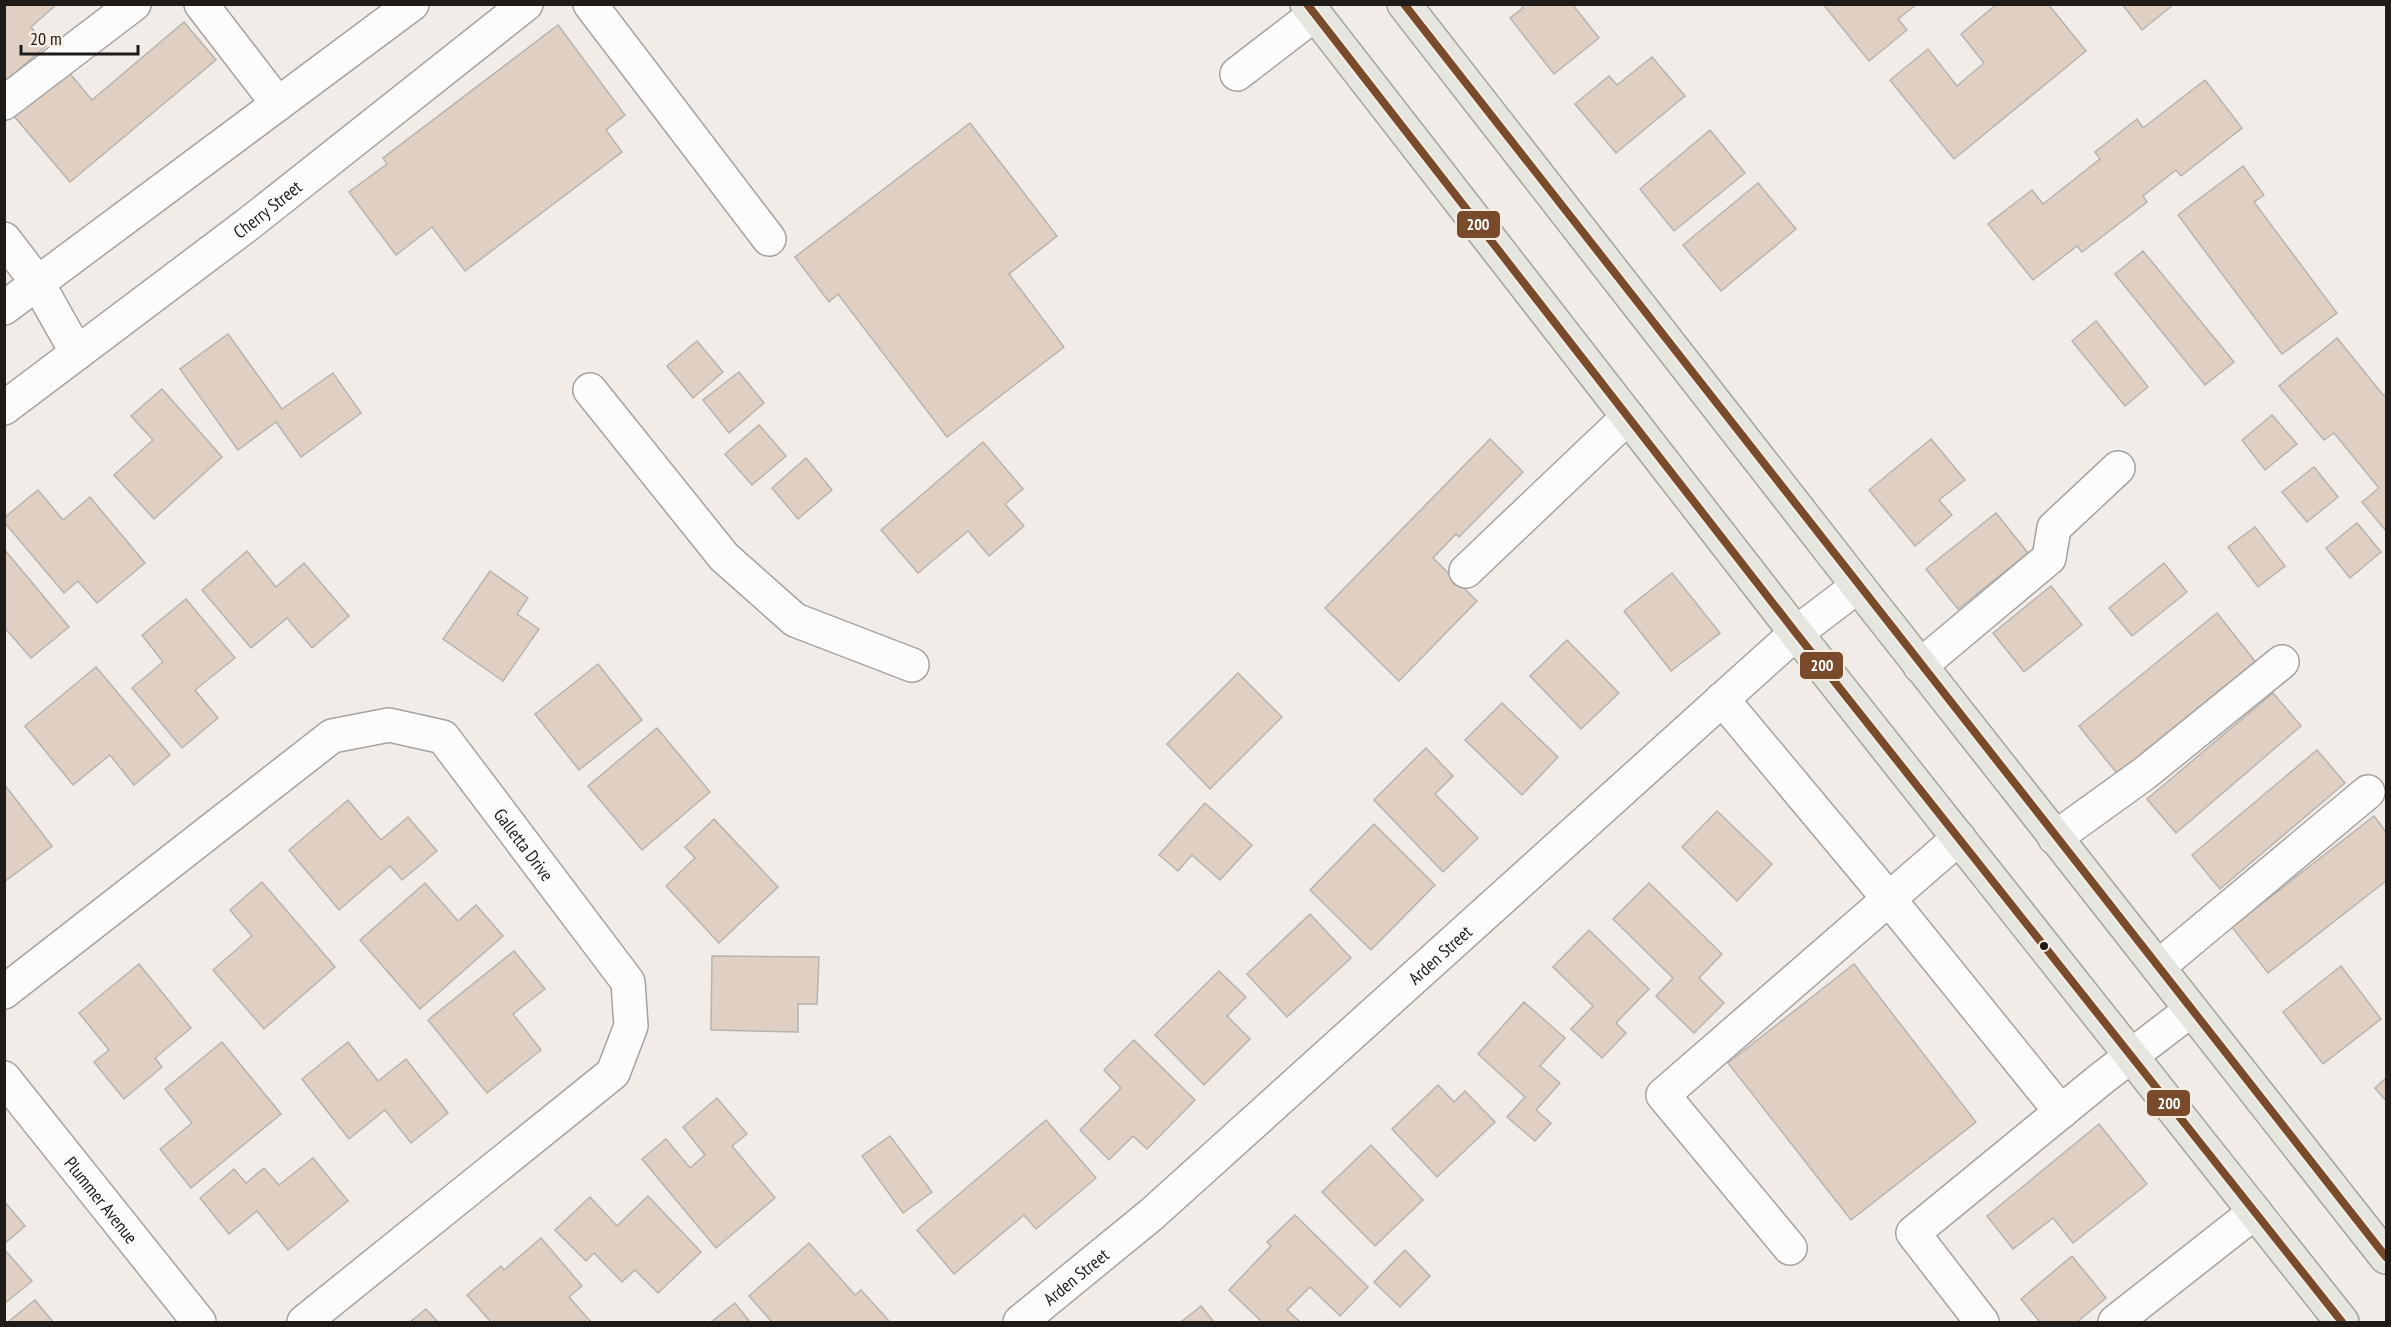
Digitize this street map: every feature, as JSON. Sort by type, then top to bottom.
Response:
[{"type":"main road","points":[[1404,4],[1920,666],[2386,1257]]},
{"type":"main road","points":[[1311,9],[1796,633],[2342,1323]]},
{"type":"street","points":[[4,103],[134,4]]},
{"type":"street","points":[[201,4],[278,104]]},
{"type":"street","name":"Cherry Street","points":[[4,408],[247,225],[526,4]]},
{"type":"street","points":[[590,4],[769,238]]},
{"type":"street","points":[[4,308],[409,5]]},
{"type":"street","points":[[1238,74],[1311,9]]},
{"type":"street","points":[[4,239],[37,282],[77,353]]},
{"type":"street","points":[[590,390],[724,557],[795,620],[912,664]]},
{"type":"street","points":[[1466,571],[1628,417]]},
{"type":"street","points":[[1920,666],[2049,558],[2054,528],[2118,468]]},
{"type":"street","name":"Arden Street","points":[[1020,1323],[1152,1214],[1796,633],[1858,586]]},
{"type":"street","points":[[2055,838],[2145,773],[2282,662]]},
{"type":"street","points":[[1722,699],[1889,899],[2061,1112]]},
{"type":"street","name":"Galletta Drive","points":[[4,992],[332,736],[389,725],[443,737],[628,982],[631,1026],[613,1073],[304,1323]]},
{"type":"street","points":[[2158,967],[2368,792]]},
{"type":"street","points":[[1790,1248],[1663,1095],[1959,838]]},
{"type":"street","points":[[1982,1323],[1913,1233],[2132,1055],[2191,1010]]},
{"type":"street","name":"Plummer Avenue","points":[[4,1078],[199,1323]]},
{"type":"street","points":[[2115,1323],[2255,1212]]},
{"type":"building","points":[[4,4],[57,4],[31,27],[46,46],[4,82]]},
{"type":"building","points":[[1520,4],[1572,4],[1599,38],[1554,74],[1510,18],[1523,8]]},
{"type":"building","points":[[1823,4],[1917,4],[1898,19],[1907,30],[1869,61]]},
{"type":"building","points":[[1997,4],[2048,4],[2086,51],[1954,159],[1890,80],[1928,49],[1957,86],[1984,63],[1961,34]]},
{"type":"building","points":[[2122,4],[2174,4],[2142,30]]},
{"type":"building","points":[[184,22],[216,60],[70,182],[13,115],[67,70],[92,100]]},
{"type":"building","points":[[558,25],[625,115],[606,130],[622,152],[465,271],[432,227],[396,255],[349,192],[387,164],[383,158]]},
{"type":"building","points":[[1652,57],[1685,96],[1616,153],[1575,104],[1609,76],[1617,85]]},
{"type":"building","points":[[2205,80],[2242,128],[2181,176],[2176,170],[2143,196],[2147,202],[2082,252],[2077,246],[2033,280],[1988,224],[2032,190],[2043,204],[2100,159],[2095,152],[2137,119],[2143,128]]},
{"type":"building","points":[[970,123],[1057,236],[1009,274],[1064,347],[947,437],[838,294],[829,302],[795,257]]},
{"type":"building","points":[[1710,130],[1745,173],[1674,231],[1640,189]]},
{"type":"building","points":[[2243,166],[2264,195],[2254,202],[2337,313],[2282,354],[2178,215]]},
{"type":"building","points":[[1758,183],[1796,229],[1721,291],[1683,245]]},
{"type":"building","points":[[2143,251],[2234,362],[2205,385],[2115,274]]},
{"type":"building","points":[[2096,321],[2148,387],[2125,406],[2072,341]]},
{"type":"building","points":[[228,334],[282,409],[333,373],[361,413],[301,457],[276,422],[238,450],[180,369]]},
{"type":"building","points":[[2337,338],[2384,396],[2386,394],[2386,531],[2362,502],[2379,488],[2334,433],[2324,440],[2279,386]]},
{"type":"building","points":[[697,341],[723,372],[693,398],[667,366]]},
{"type":"building","points":[[739,372],[764,403],[729,433],[703,400]]},
{"type":"building","points":[[162,389],[222,457],[154,519],[114,475],[153,440],[131,416]]},
{"type":"building","points":[[2272,415],[2297,444],[2265,470],[2242,440]]},
{"type":"building","points":[[759,425],[786,456],[752,485],[725,454]]},
{"type":"building","points":[[1490,439],[1523,472],[1459,537],[1456,534],[1433,558],[1477,601],[1399,681],[1325,608]]},
{"type":"building","points":[[1931,439],[1965,480],[1939,500],[1952,515],[1915,546],[1869,490]]},
{"type":"building","points":[[983,442],[1023,489],[1005,504],[1024,526],[989,556],[968,531],[918,573],[881,530]]},
{"type":"building","points":[[806,458],[832,490],[798,519],[772,488]]},
{"type":"building","points":[[2314,467],[2338,497],[2307,522],[2282,492]]},
{"type":"building","points":[[38,490],[63,520],[90,497],[145,563],[97,603],[78,581],[64,593],[4,522],[4,518]]},
{"type":"building","points":[[1996,513],[2028,553],[1958,609],[1926,569]]},
{"type":"building","points":[[2357,523],[2381,552],[2350,578],[2326,548]]},
{"type":"building","points":[[2255,527],[2285,566],[2258,587],[2228,547]]},
{"type":"building","points":[[4,549],[69,627],[31,658],[4,627]]},
{"type":"building","points":[[247,551],[276,587],[304,563],[349,616],[312,648],[287,618],[251,648],[202,590]]},
{"type":"building","points":[[2164,563],[2187,592],[2132,636],[2109,608]]},
{"type":"building","points":[[490,571],[528,598],[517,614],[539,629],[503,681],[443,639]]},
{"type":"building","points":[[1672,573],[1720,633],[1671,671],[1624,611]]},
{"type":"building","points":[[2051,586],[2082,625],[2024,672],[1993,633]]},
{"type":"building","points":[[186,599],[235,658],[195,690],[218,718],[182,748],[132,688],[163,662],[142,635]]},
{"type":"building","points":[[2217,613],[2258,665],[2120,777],[2079,726]]},
{"type":"building","points":[[1567,640],[1619,693],[1581,729],[1530,676]]},
{"type":"building","points":[[598,664],[642,720],[579,770],[535,714]]},
{"type":"building","points":[[96,667],[170,755],[134,785],[110,755],[73,785],[25,726]]},
{"type":"building","points":[[1238,673],[1282,717],[1210,789],[1167,744]]},
{"type":"building","points":[[2273,693],[2301,726],[2176,833],[2147,799]]},
{"type":"building","points":[[1502,703],[1558,757],[1522,795],[1465,740]]},
{"type":"building","points":[[657,728],[710,792],[642,850],[588,786]]},
{"type":"building","points":[[1426,748],[1453,776],[1435,794],[1478,838],[1443,872],[1374,800]]},
{"type":"building","points":[[2317,750],[2345,783],[2220,889],[2192,855]]},
{"type":"building","points":[[4,784],[52,846],[4,882]]},
{"type":"building","points":[[348,800],[381,840],[408,817],[437,851],[402,880],[390,866],[339,910],[289,850]]},
{"type":"building","points":[[1205,803],[1252,845],[1220,880],[1192,855],[1178,871],[1159,855]]},
{"type":"building","points":[[1717,811],[1772,864],[1737,901],[1682,847]]},
{"type":"building","points":[[2374,816],[2386,832],[2386,881],[2268,973],[2232,927]]},
{"type":"building","points":[[714,819],[778,887],[719,943],[666,886],[695,858],[685,847]]},
{"type":"building","points":[[1374,824],[1435,885],[1371,950],[1310,890]]},
{"type":"building","points":[[262,882],[335,967],[264,1029],[213,970],[252,936],[230,910]]},
{"type":"building","points":[[425,883],[458,921],[476,905],[503,936],[420,1009],[360,940]]},
{"type":"building","points":[[1649,883],[1722,954],[1699,978],[1724,1003],[1694,1033],[1656,996],[1673,978],[1613,919]]},
{"type":"building","points":[[1310,914],[1351,958],[1287,1017],[1247,974]]},
{"type":"building","points":[[1589,930],[1649,989],[1616,1023],[1626,1033],[1602,1058],[1571,1029],[1593,1006],[1553,967]]},
{"type":"building","points":[[514,951],[545,989],[513,1014],[541,1050],[487,1093],[428,1020]]},
{"type":"building","points":[[712,956],[819,957],[817,1004],[798,1004],[798,1032],[711,1030]]},
{"type":"building","points":[[139,964],[191,1028],[155,1058],[162,1067],[124,1099],[94,1062],[109,1050],[79,1013]]},
{"type":"building","points":[[1854,964],[1976,1122],[1851,1220],[1728,1063]]},
{"type":"building","points":[[2341,966],[2381,1019],[2323,1064],[2283,1012]]},
{"type":"building","points":[[1219,971],[1246,997],[1227,1016],[1250,1039],[1204,1085],[1155,1035]]},
{"type":"building","points":[[1524,1002],[1565,1038],[1540,1066],[1560,1083],[1536,1110],[1551,1123],[1535,1141],[1507,1117],[1525,1097],[1478,1054]]},
{"type":"building","points":[[1134,1040],[1195,1100],[1147,1149],[1133,1136],[1109,1160],[1080,1130],[1121,1088],[1104,1070]]},
{"type":"building","points":[[222,1042],[281,1114],[191,1188],[160,1149],[192,1123],[165,1089]]},
{"type":"building","points":[[348,1042],[378,1081],[406,1059],[448,1113],[411,1143],[385,1110],[349,1139],[302,1079]]},
{"type":"building","points":[[2386,1078],[2386,1101],[2375,1088]]},
{"type":"building","points":[[1438,1085],[1454,1102],[1465,1091],[1495,1122],[1437,1177],[1392,1129]]},
{"type":"building","points":[[717,1098],[747,1134],[732,1146],[775,1198],[716,1248],[642,1159],[666,1139],[690,1168],[705,1155],[683,1127]]},
{"type":"building","points":[[1046,1120],[1096,1178],[1036,1229],[1024,1215],[954,1274],[917,1230]]},
{"type":"building","points":[[2099,1124],[2147,1184],[2073,1243],[2053,1218],[2013,1249],[1987,1216]]},
{"type":"building","points":[[890,1136],[932,1192],[903,1213],[862,1156]]},
{"type":"building","points":[[1371,1145],[1423,1200],[1375,1246],[1322,1192]]},
{"type":"building","points":[[313,1158],[348,1201],[288,1250],[257,1211],[229,1234],[200,1198],[234,1169],[246,1183],[264,1168],[279,1185]]},
{"type":"building","points":[[648,1196],[701,1252],[658,1293],[635,1270],[622,1282],[594,1253],[586,1261],[555,1230],[590,1197],[617,1226]]},
{"type":"building","points":[[4,1201],[25,1226],[4,1244]]},
{"type":"building","points":[[1295,1215],[1368,1287],[1340,1316],[1310,1287],[1287,1310],[1300,1322],[1262,1322],[1229,1290],[1271,1246],[1267,1242]]},
{"type":"building","points":[[541,1238],[582,1286],[569,1297],[591,1322],[491,1322],[467,1295],[501,1266],[504,1270]]},
{"type":"building","points":[[809,1243],[855,1295],[861,1290],[890,1322],[772,1322],[749,1296]]},
{"type":"building","points":[[4,1249],[32,1281],[4,1304]]},
{"type":"building","points":[[1405,1250],[1430,1276],[1400,1307],[1374,1282]]},
{"type":"building","points":[[2072,1256],[2106,1298],[2077,1322],[2040,1322],[2021,1299]]},
{"type":"building","points":[[35,1300],[53,1322],[8,1322]]},
{"type":"building","points":[[735,1303],[750,1322],[711,1322]]},
{"type":"building","points":[[1201,1306],[1214,1322],[1181,1322]]},
{"type":"building","points":[[426,1309],[438,1322],[410,1322]]},
{"type":"transit line","name":"200","points":[[1307,4],[1796,633],[2342,1322]]},
{"type":"transit line","name":"200","points":[[1404,4],[2386,1257]]}]
